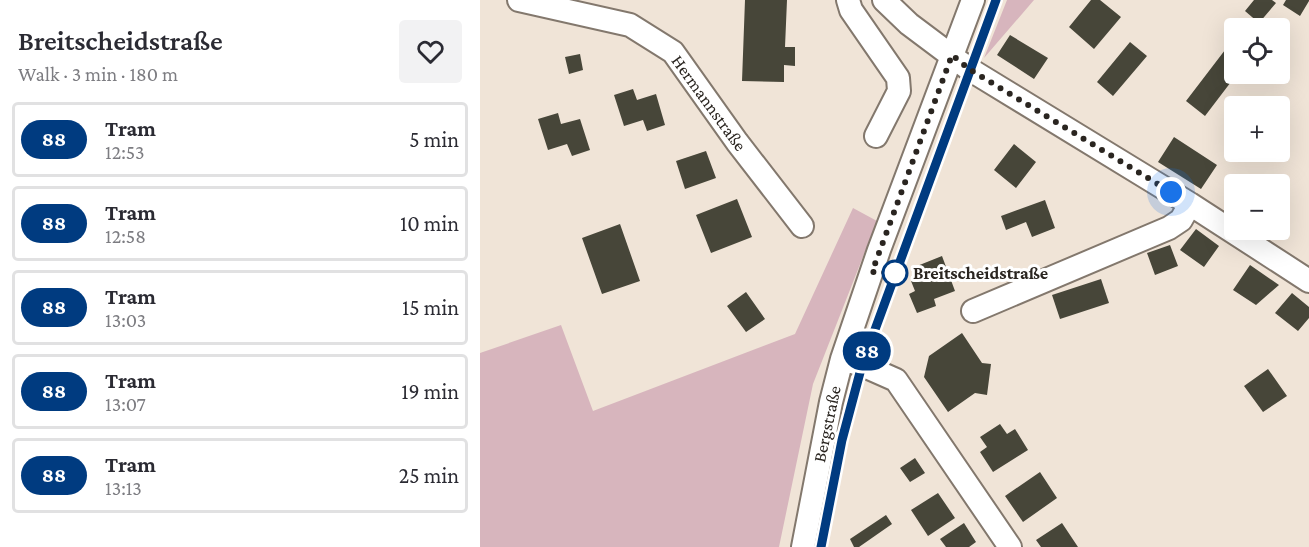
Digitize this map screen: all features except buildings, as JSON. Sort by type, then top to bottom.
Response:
[{"type":"street","name":"Hermannstraße","points":[[519,0],[581,7],[630,25],[673,52],[737,142],[802,226]]},
{"type":"street","points":[[848,0],[851,10],[898,78],[899,91],[876,136]]},
{"type":"street","points":[[884,0],[909,24],[969,69],[1190,204],[1309,281]]},
{"type":"street","name":"Bergstraße","points":[[803,547],[826,425],[842,359],[879,250],[973,0]]},
{"type":"street","points":[[973,311],[1169,228],[1181,220],[1190,204]]},
{"type":"street","points":[[842,359],[896,380],[1010,547]]},
{"type":"shaded area","points":[[1007,0],[1034,0],[984,58]]},
{"type":"shaded area","points":[[853,208],[877,221],[813,384],[779,547],[480,547],[480,353],[561,325],[593,411],[795,334]]},
{"type":"tram line","points":[[821,547],[842,440],[862,365],[995,0]]},
{"type":"tram line","name":"88","points":[[821,547],[842,440],[862,365],[996,0]]},
{"type":"place","name":"Breitscheidstraße","points":[[895,273]]},
{"type":"route","points":[[895,273],[872,272],[952,55],[969,69],[1171,192]]}]
